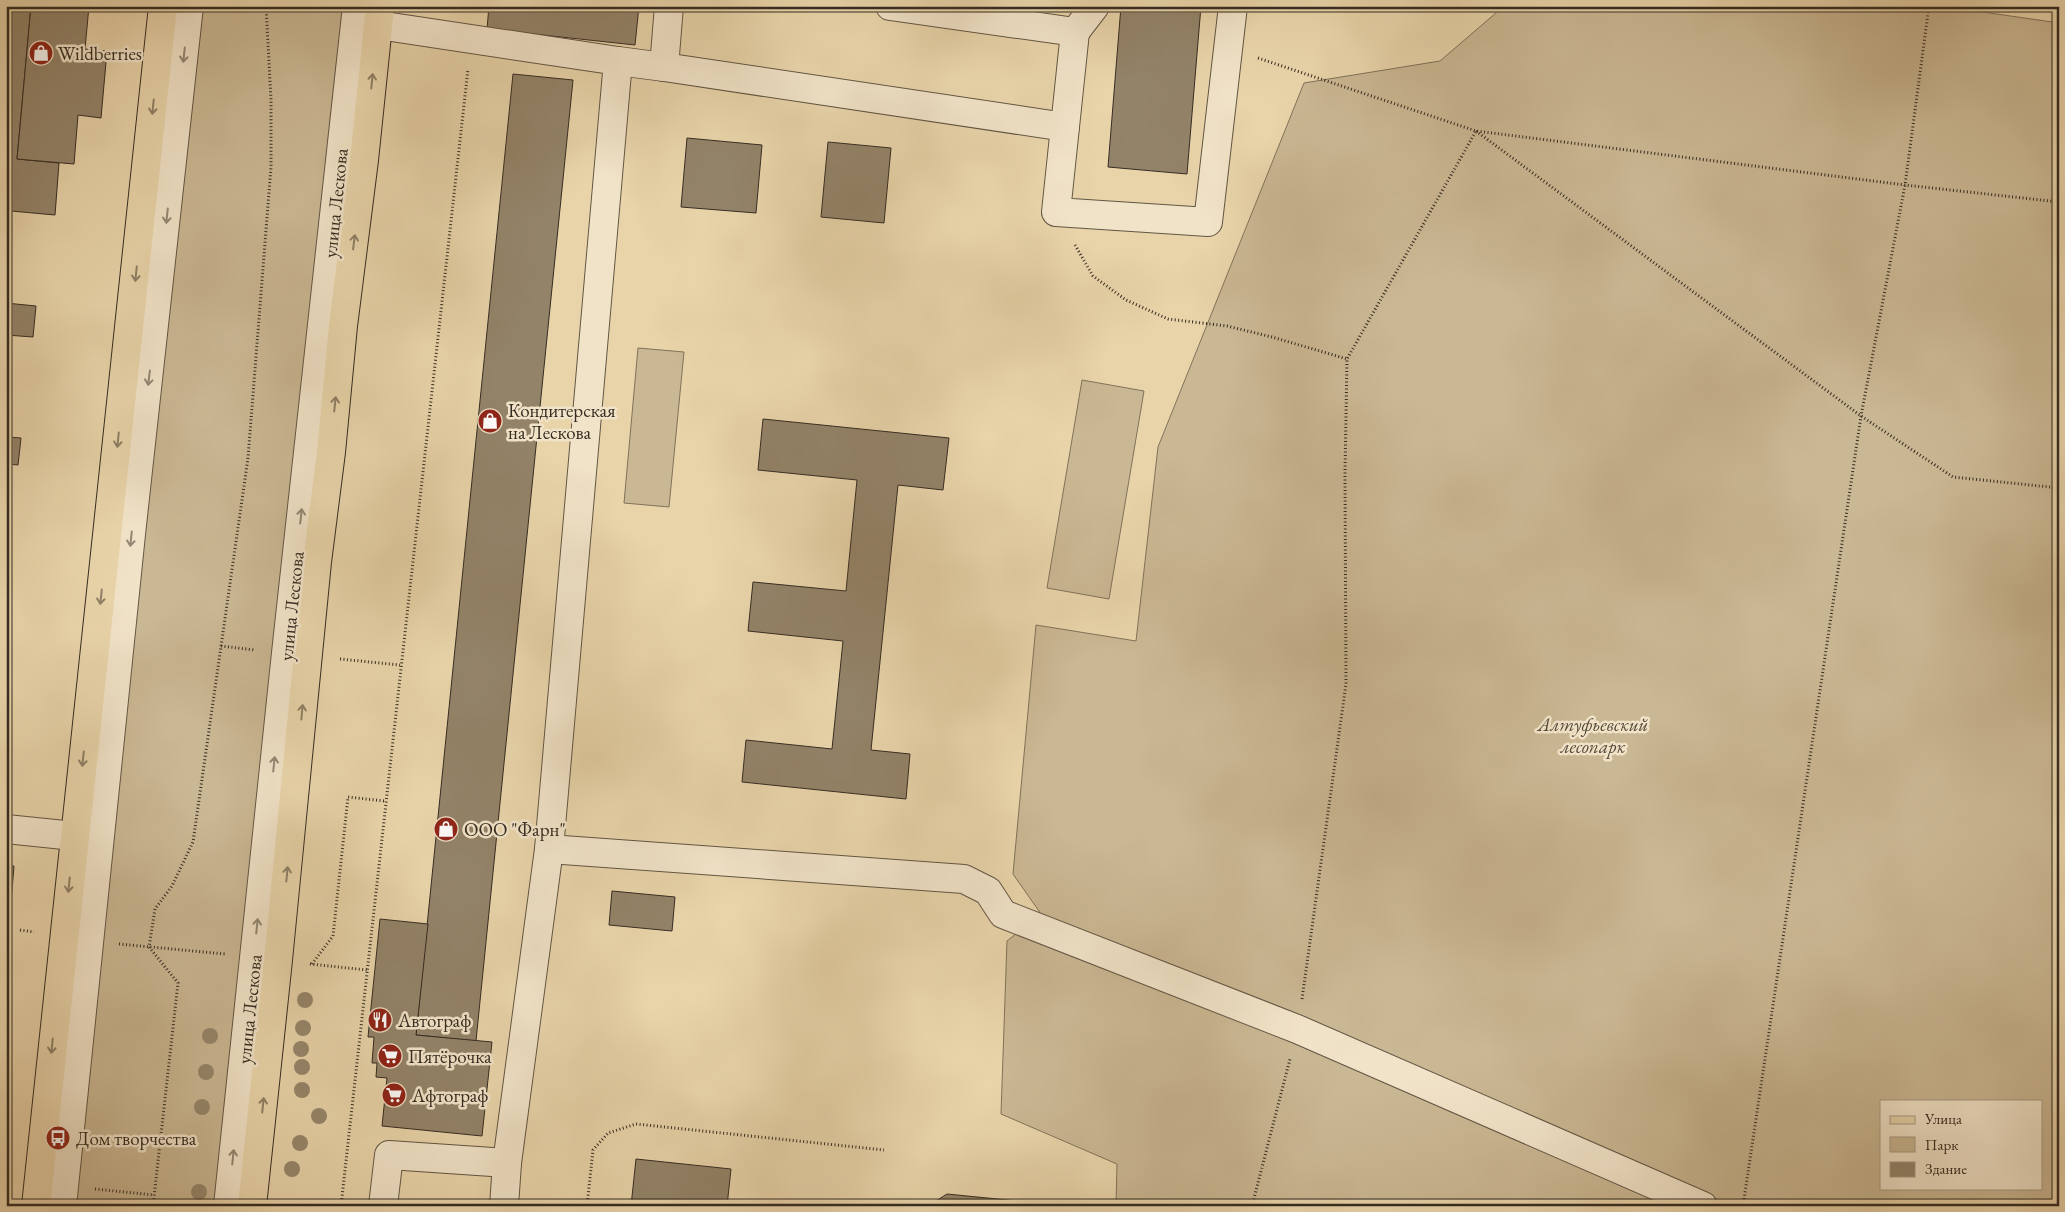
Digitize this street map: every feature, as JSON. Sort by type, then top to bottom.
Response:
[{"type":"main road","points":[[36,1206],[74,836],[133,304],[163,6]]},
{"type":"main road","name":"улица Лескова","points":[[252,1206],[278,960],[316,562],[331,452],[343,326],[364,160],[379,16]]},
{"type":"lane","points":[[62,1206],[130,544],[189,6]]},
{"type":"lane","name":"улица Лескова","points":[[228,1206],[287,643],[357,6]]},
{"type":"lane","points":[[664,67],[669,6]]},
{"type":"lane","points":[[890,6],[1075,32]]},
{"type":"lane","points":[[1095,6],[1075,32],[1056,212],[1208,222],[1233,6]]},
{"type":"lane","points":[[379,16],[471,39],[1065,127]]},
{"type":"lane","points":[[504,1206],[507,1163],[549,849],[618,61]]},
{"type":"lane","points":[[6,829],[74,836]]},
{"type":"lane","points":[[549,849],[964,879],[988,891],[1003,914],[1297,1029],[1703,1206]]},
{"type":"lane","points":[[383,1206],[389,1155],[507,1163]]},
{"type":"path","points":[[152,1206],[178,983],[149,947],[155,909],[172,886],[193,842],[248,458],[271,167],[271,100],[266,6]]},
{"type":"path","points":[[1743,1206],[1861,416],[1904,185],[1929,6]]},
{"type":"path","points":[[340,1206],[471,39]]},
{"type":"path","points":[[1228,48],[1476,131],[1904,185],[2059,202]]},
{"type":"path","points":[[1252,1206],[1297,1029],[1346,684],[1345,472],[1347,359],[1476,131]]},
{"type":"path","points":[[1476,131],[1861,416],[1953,477],[2059,488]]},
{"type":"path","points":[[1056,212],[1093,276],[1126,300],[1168,319],[1236,328],[1272,336],[1347,359]]},
{"type":"path","points":[[221,646],[256,650]]},
{"type":"path","points":[[334,658],[400,665]]},
{"type":"path","points":[[312,964],[333,936],[348,797],[385,801]]},
{"type":"path","points":[[20,930],[39,933]]},
{"type":"path","points":[[117,943],[228,954]]},
{"type":"path","points":[[306,964],[367,970]]},
{"type":"path","points":[[587,1206],[593,1150],[608,1133],[636,1124],[884,1150]]},
{"type":"path","points":[[90,1188],[154,1195]]},
{"type":"green space","points":[[191,6],[348,6],[221,1206],[67,1206]]},
{"type":"green space","name":"Алтуфьевский лесопарк","points":[[1504,6],[1941,6],[2059,23],[2059,1206],[1116,1206],[1117,1164],[1001,1114],[1007,941],[1041,914],[1013,874],[1036,625],[1136,641],[1158,447],[1304,83],[1440,61]]},
{"type":"green space","points":[[638,348],[684,352],[669,507],[624,503]]},
{"type":"green space","points":[[1082,380],[1144,391],[1109,599],[1047,588]]},
{"type":"building","points":[[6,6],[31,6],[17,159],[59,163],[55,215],[11,211],[6,257]]},
{"type":"building","points":[[31,6],[89,6],[85,49],[107,51],[101,118],[78,115],[74,164],[17,159]]},
{"type":"building","points":[[489,6],[639,6],[635,45],[487,29]]},
{"type":"building","points":[[1121,6],[1201,6],[1187,174],[1108,167]]},
{"type":"building","points":[[513,74],[573,80],[476,1041],[416,1035]]},
{"type":"building","points":[[687,138],[762,145],[756,213],[681,207]]},
{"type":"building","points":[[828,142],[891,148],[884,223],[821,217]]},
{"type":"building","points":[[6,303],[36,306],[33,337],[6,335]]},
{"type":"building","points":[[763,419],[949,438],[943,490],[898,485],[871,750],[910,754],[906,799],[742,782],[746,740],[832,749],[843,641],[748,631],[753,582],[846,591],[857,480],[758,470]]},
{"type":"building","points":[[6,437],[21,438],[18,465],[6,464]]},
{"type":"building","points":[[6,866],[14,866],[7,951],[6,951]]},
{"type":"building","points":[[612,891],[675,897],[672,931],[609,925]]},
{"type":"building","points":[[380,919],[428,924],[416,1035],[492,1042],[482,1136],[382,1126],[387,1078],[376,1077],[377,1063],[372,1063],[374,1037],[368,1037]]},
{"type":"building","points":[[636,1159],[731,1169],[727,1206],[631,1206]]},
{"type":"building","points":[[947,1194],[1068,1206],[928,1206]]},
{"type":"place","name":"Wildberries","points":[[41,53]]},
{"type":"place","name":"Кондитерская на Лескова","points":[[490,421]]},
{"type":"place","name":"ООО \"Фарн\"","points":[[446,829]]},
{"type":"place","name":"Автограф","points":[[380,1020]]},
{"type":"place","name":"Пятёрочка","points":[[390,1056]]},
{"type":"place","name":"Афтограф","points":[[394,1095]]},
{"type":"place","name":"Дом творчества","points":[[58,1138]]}]
